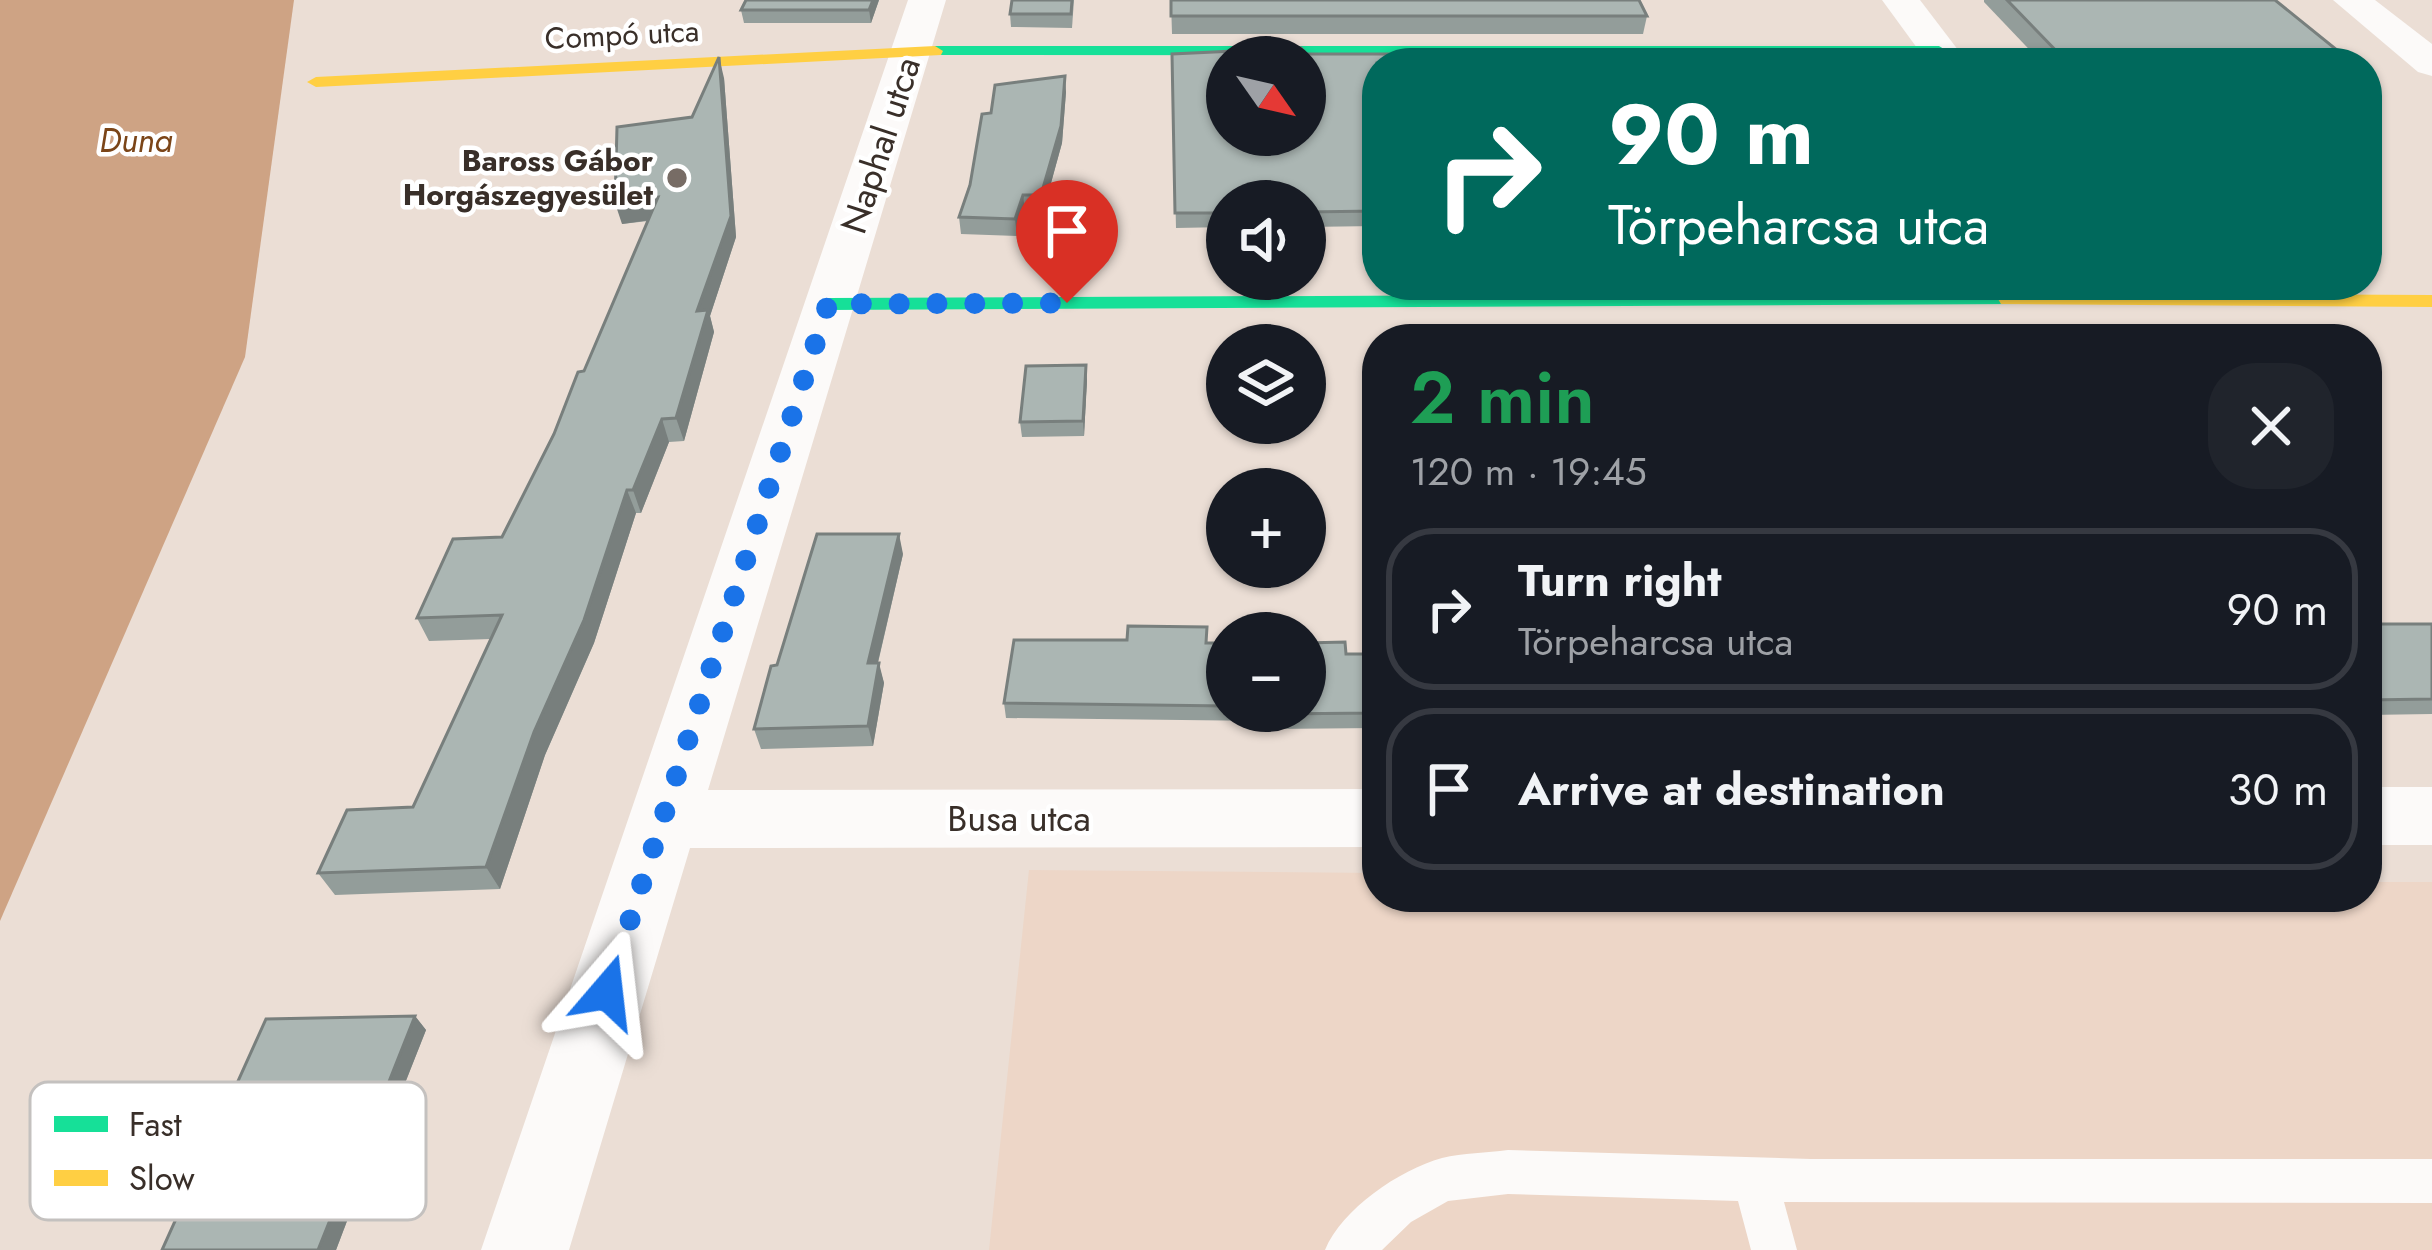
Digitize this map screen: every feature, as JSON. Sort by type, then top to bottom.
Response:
[{"type":"street","name":"Naphal utca","points":[[525,1250],[927,0]]},
{"type":"street","points":[[1901,0],[1937,48]]},
{"type":"street","points":[[2352,0],[2432,64]]},
{"type":"street","name":"Compó utca","points":[[316,82],[910,51],[1362,54]]},
{"type":"street","points":[[828,304],[1362,299]]},
{"type":"street","points":[[2382,299],[2432,301]]},
{"type":"street","points":[[2382,816],[2432,816]]},
{"type":"street","name":"Busa utca","points":[[662,819],[1362,818]]},
{"type":"lane","points":[[1348,1250],[1395,1206],[1443,1180],[1508,1172],[1755,1180],[2432,1181]]},
{"type":"lane","points":[[1755,1180],[1774,1250]]},
{"type":"shaded area","points":[[1029,870],[1362,873],[1362,912],[2382,912],[2382,882],[2432,882],[2432,1250],[989,1250]]},
{"type":"water","name":"Duna","points":[[0,0],[294,0],[245,357],[0,921]]},
{"type":"building","points":[[746,0],[873,0],[869,10],[741,10]]},
{"type":"building","points":[[1012,0],[1072,0],[1071,14],[1010,14]]},
{"type":"building","points":[[1171,0],[1639,0],[1647,16],[1171,16]]},
{"type":"building","points":[[2007,0],[2275,0],[2334,48],[2053,48]]},
{"type":"building","points":[[1206,52],[1206,156],[1326,156],[1326,54],[1362,54],[1362,211],[1326,212],[1326,180],[1206,180],[1206,213],[1175,213],[1172,54]]},
{"type":"building","points":[[719,57],[731,216],[697,311],[708,310],[676,418],[662,419],[633,490],[627,490],[584,620],[534,732],[486,867],[318,873],[347,810],[413,807],[502,615],[417,618],[453,539],[502,537],[554,434],[578,372],[584,371],[658,197],[615,203],[617,127],[692,117]]},
{"type":"building","points":[[1065,76],[1061,126],[1041,195],[1023,195],[1015,219],[959,217],[970,185],[982,114],[991,113],[995,85]]},
{"type":"building","points":[[1086,365],[1083,421],[1020,422],[1026,366]]},
{"type":"building","points":[[817,534],[899,534],[868,663],[879,663],[868,726],[754,729],[771,666],[777,665]]},
{"type":"building","points":[[2382,624],[2432,624],[2432,699],[2382,700]]},
{"type":"building","points":[[1128,626],[1206,627],[1206,706],[1004,703],[1014,640],[1127,640]]},
{"type":"building","points":[[1326,642],[1345,642],[1346,654],[1362,654],[1362,713],[1326,713]]},
{"type":"building","points":[[415,1016],[389,1082],[238,1082],[266,1019]]},
{"type":"building","points":[[176,1220],[330,1220],[318,1250],[162,1250]]},
{"type":"traffic: fast","points":[[935,51],[1362,51]]},
{"type":"traffic: fast","points":[[828,304],[1773,300]]},
{"type":"traffic: slow","points":[[316,82],[935,51]]},
{"type":"traffic: slow","points":[[2220,300],[2432,301]]},
{"type":"place","name":"Baross Gábor Horgászegyesület","points":[[677,178]]},
{"type":"route","points":[[607,992],[828,304],[1067,303]]}]
